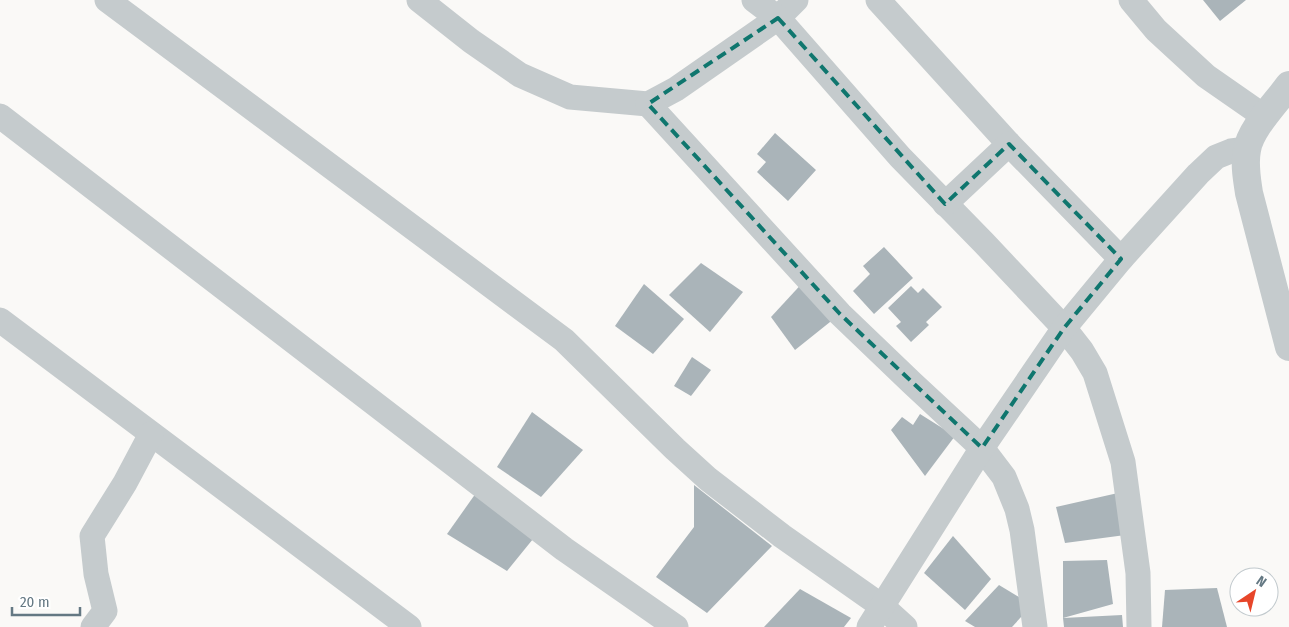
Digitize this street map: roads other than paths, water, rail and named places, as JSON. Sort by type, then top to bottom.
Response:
[{"type":"street","points":[[418,0],[471,41],[520,75],[570,97],[648,104],[676,89],[778,18],[796,0]]},
{"type":"street","points":[[754,0],[778,18],[900,158],[1064,328],[1082,351],[1095,373],[1123,462],[1138,573],[1139,627]]},
{"type":"street","points":[[878,0],[1009,144],[1121,259]]},
{"type":"street","points":[[1131,0],[1156,30],[1206,76],[1265,117]]},
{"type":"street","points":[[116,3],[564,340],[708,479],[782,536],[883,607],[905,627]]},
{"type":"street","points":[[1289,85],[1255,132],[1247,149],[1245,170],[1249,193],[1289,347]]},
{"type":"street","points":[[648,104],[840,314],[982,448],[1004,477],[1017,509],[1022,530],[1035,627]]},
{"type":"street","points":[[0,116],[564,549],[676,627]]},
{"type":"street","points":[[945,204],[1009,144]]},
{"type":"street","points":[[869,627],[982,448],[1064,328],[1121,259],[1198,174],[1216,157],[1230,151],[1247,149]]},
{"type":"street","points":[[0,320],[409,627]]},
{"type":"street","points":[[93,627],[105,611],[96,574],[92,536],[125,483],[151,434]]}]
